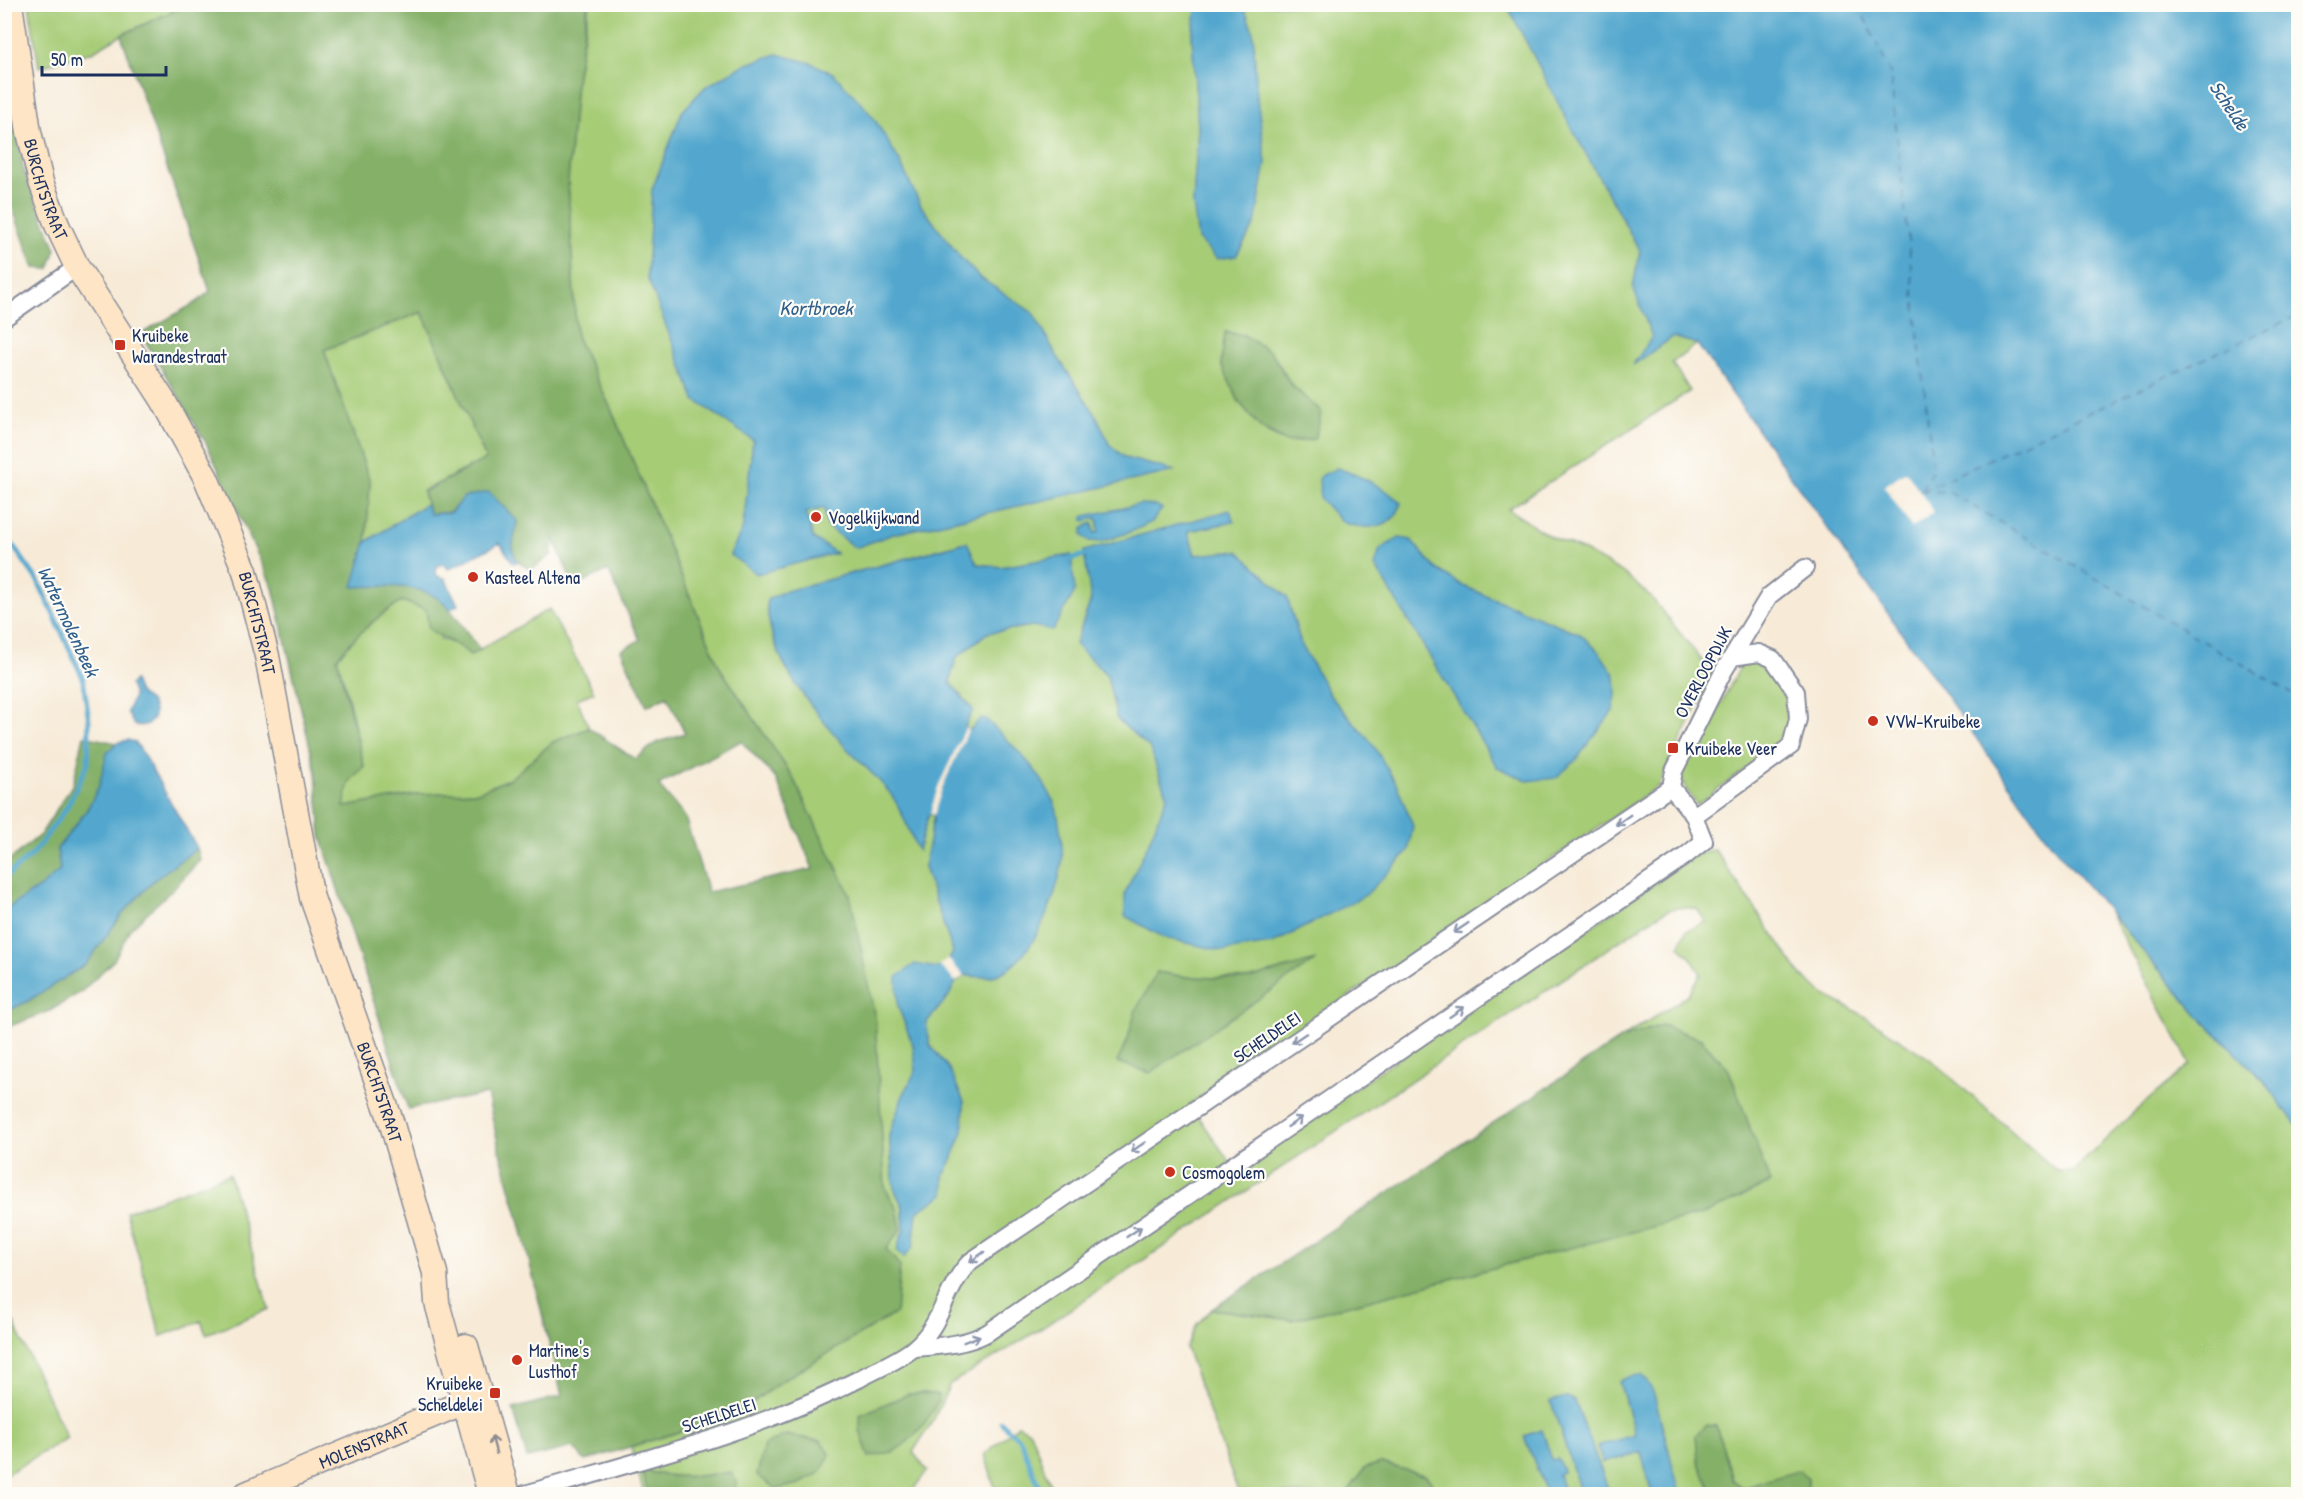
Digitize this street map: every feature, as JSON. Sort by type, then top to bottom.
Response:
[{"type":"main road","name":"BURCHTSTRAAT","points":[[10,4],[27,121],[41,182],[57,225],[77,267],[163,400],[201,468],[226,522],[244,571],[267,656],[312,898],[391,1121],[435,1273],[437,1303],[472,1398]]},
{"type":"main road","name":"MOLENSTRAAT","points":[[246,1494],[472,1398]]},
{"type":"main road","points":[[472,1398],[490,1494]]},
{"type":"main road","points":[[472,1398],[508,1494]]},
{"type":"street","points":[[4,318],[77,267]]},
{"type":"street","name":"OVERLOOPDIJK","points":[[1671,787],[1672,776],[1679,759],[1732,657],[1769,596],[1805,568]]},
{"type":"street","points":[[1671,787],[1694,816],[1791,746],[1798,719],[1796,692],[1773,659],[1759,653],[1732,657]]},
{"type":"street","name":"SCHELDELEI","points":[[915,1348],[933,1325],[962,1269],[970,1261],[1671,787]]},
{"type":"street","name":"SCHELDELEI","points":[[525,1494],[565,1489],[721,1436],[828,1395],[915,1348],[961,1343],[973,1340],[987,1332],[1684,857],[1704,841],[1694,816]]},
{"type":"green space","points":[[588,4],[576,81],[568,181],[576,336],[611,409],[720,668],[792,776],[850,895],[875,1018],[885,1188],[897,1209],[901,1229],[886,1249],[900,1266],[896,1313],[785,1379],[736,1414],[585,1461],[573,1447],[527,1458],[513,1409],[562,1396],[487,1094],[408,1109],[321,836],[316,773],[273,588],[206,443],[141,334],[197,302],[210,291],[121,35],[186,5]],"holes":[[[422,312],[486,459],[423,492],[430,514],[450,512],[464,498],[517,521],[512,550],[517,560],[531,570],[551,555],[553,537],[574,587],[608,570],[640,640],[621,650],[647,706],[667,696],[685,733],[656,743],[635,759],[589,728],[553,742],[511,778],[478,792],[419,794],[344,807],[349,782],[364,766],[337,658],[359,634],[402,601],[426,610],[429,629],[439,636],[470,655],[481,650],[448,607],[434,595],[412,587],[354,586],[366,542],[370,482],[324,350]],[[741,741],[776,779],[813,869],[708,892],[685,817],[658,785]]]},
{"type":"green space","points":[[594,4],[1197,5],[1192,36],[1198,128],[1193,203],[1266,163],[1257,99],[1253,31],[1243,5],[1507,5],[1566,118],[1640,251],[1633,287],[1653,337],[1634,364],[1673,337],[1697,344],[1672,363],[1690,391],[1508,509],[1549,536],[1584,551],[1622,572],[1651,597],[1713,674],[1659,786],[1190,1104],[1235,1170],[1696,855],[1714,849],[1801,975],[1823,994],[1859,1013],[1930,1059],[2057,1171],[2073,1171],[2133,1113],[2190,1064],[2109,912],[2198,1015],[2265,1082],[2298,1127],[2298,1494],[1807,1494],[1808,1479],[1774,1478],[1744,1488],[1733,1480],[1716,1426],[1698,1461],[1711,1490],[1710,1494],[1680,1494],[1654,1394],[1619,1381],[1635,1435],[1598,1446],[1603,1463],[1641,1452],[1652,1494],[1610,1494],[1575,1401],[1551,1402],[1581,1494],[1565,1494],[1558,1474],[1563,1471],[1558,1460],[1552,1461],[1542,1430],[1524,1436],[1547,1494],[1440,1494],[1426,1476],[1382,1463],[1349,1490],[1348,1494],[1239,1494],[1186,1348],[1197,1324],[1212,1309],[1292,1320],[1662,1025],[1620,1039],[1687,996],[1701,974],[1691,958],[1679,946],[1686,931],[1706,922],[1697,909],[1681,908],[1671,909],[1657,916],[1042,1328],[950,1384],[934,1419],[913,1452],[927,1471],[910,1494],[644,1494],[631,1447],[736,1414],[785,1379],[886,1249],[897,1209],[885,1188],[881,1137],[850,895],[792,776],[720,668],[611,409],[576,336],[568,181],[576,81],[589,6]],"holes":[[[744,65],[899,160],[921,206],[960,257],[979,277],[1033,313],[1057,356],[1097,417],[1109,444],[1125,458],[1174,471],[893,534],[855,548],[827,526],[824,508],[806,513],[813,538],[835,554],[730,555],[743,528],[753,440],[695,400],[647,277],[652,190],[682,112],[705,87]],[[1271,352],[1292,386],[1321,411],[1314,439],[1296,442],[1274,437],[1254,421],[1239,399],[1221,364]],[[1162,509],[1145,525],[1136,529],[1126,532],[1082,535],[1085,527],[1090,524],[1093,524],[1095,534],[1099,532],[1097,518]],[[1230,510],[1233,522],[1188,531],[1195,555],[1287,597],[1301,644],[1331,697],[1372,743],[1316,921],[1272,944],[1149,842],[1167,797],[1150,748],[1117,719],[1107,675],[1075,644],[1091,600],[1186,523]],[[1411,540],[1435,568],[1463,586],[1580,634],[1599,652],[1429,652],[1375,566]],[[966,542],[977,564],[1001,567],[1071,555],[1032,626],[987,633],[956,658],[950,682],[973,709],[965,726],[969,732],[975,977],[965,975],[956,982],[948,997],[926,1023],[930,1045],[949,1069],[964,1102],[963,1131],[944,1175],[944,1194],[917,1212],[913,1247],[900,1239],[904,1230],[903,1207],[894,1188],[889,1135],[902,1098],[916,1070],[913,1045],[898,1006],[915,964],[936,968],[947,964],[953,952],[924,867],[934,815],[929,814],[918,850],[902,812],[890,792],[811,705],[794,681],[780,655],[770,628],[767,600],[783,592]],[[1314,961],[1150,1072],[1118,1062],[1157,972],[1187,977],[1248,979]]]},
{"type":"green space","points":[[29,5],[186,5],[121,35],[92,52],[39,67]]},
{"type":"green space","points":[[6,68],[24,172],[56,249],[49,269],[34,268],[5,187],[4,69]]},
{"type":"green space","points":[[422,312],[486,459],[423,491],[426,504],[366,542],[370,482],[324,350]]},
{"type":"green space","points":[[1225,332],[1244,335],[1271,352],[1292,386],[1321,411],[1314,439],[1286,442],[1261,428],[1239,402],[1221,364]]},
{"type":"green space","points":[[402,601],[426,610],[441,639],[461,646],[470,655],[549,609],[594,692],[577,699],[589,728],[553,742],[511,778],[478,792],[419,794],[343,808],[349,782],[364,766],[337,658],[367,624]]},
{"type":"green space","points":[[1755,660],[1770,663],[1790,699],[1792,717],[1787,739],[1697,805],[1679,779],[1741,666]]},
{"type":"green space","points":[[84,736],[116,743],[106,758],[95,795],[57,849],[60,870],[42,886],[5,910],[5,864],[41,834],[73,784]]},
{"type":"green space","points":[[197,848],[200,860],[130,929],[114,960],[81,992],[50,1011],[5,1028],[5,1012],[28,1001],[86,964],[122,914],[154,880]]},
{"type":"green space","points":[[1316,960],[1150,1073],[1117,1062],[1127,1042],[1135,1012],[1157,972],[1187,977],[1248,979]]},
{"type":"green space","points":[[1662,1025],[1701,1039],[1729,1070],[1770,1183],[1710,1212],[1292,1320],[1212,1309],[1620,1039]]},
{"type":"green space","points":[[229,1174],[269,1309],[206,1334],[201,1321],[161,1336],[126,1212]]},
{"type":"green space","points":[[4,1302],[67,1438],[5,1475],[4,1475]]},
{"type":"green space","points":[[908,1394],[939,1395],[933,1410],[916,1433],[896,1450],[869,1457],[860,1431],[860,1415]]},
{"type":"green space","points":[[1018,1425],[1030,1431],[1054,1494],[996,1494],[985,1454]]},
{"type":"green space","points":[[1705,1425],[1716,1426],[1733,1480],[1743,1488],[1800,1470],[1808,1479],[1807,1494],[1710,1494],[1711,1489],[1698,1461],[1696,1435]]},
{"type":"green space","points":[[786,1435],[821,1441],[830,1454],[821,1472],[800,1484],[776,1489],[757,1475],[764,1445]]},
{"type":"green space","points":[[1381,1463],[1426,1476],[1440,1494],[1348,1494],[1365,1468]]},
{"type":"green space","points":[[644,1470],[676,1476],[731,1472],[736,1481],[735,1494],[648,1494]]},
{"type":"water","points":[[1197,5],[1243,5],[1253,31],[1257,99],[1266,163],[1255,224],[1236,256],[1217,259],[1198,239],[1193,203],[1198,128],[1192,36]]},
{"type":"water","name":"Schelde","points":[[1507,5],[2298,5],[2298,1127],[2265,1082],[2198,1015],[2052,845],[1697,344],[1673,337],[1633,365],[1652,337],[1633,287],[1640,251],[1566,118]]},
{"type":"water","name":"Kortbroek","points":[[777,54],[811,63],[833,73],[863,105],[875,120],[899,160],[921,206],[960,257],[979,277],[1033,313],[1057,356],[1097,417],[1109,444],[1125,458],[1175,471],[893,534],[855,548],[827,526],[824,508],[806,513],[813,538],[836,553],[757,574],[730,555],[743,528],[753,440],[695,400],[647,277],[652,190],[682,112],[705,87],[744,65]]},
{"type":"water","points":[[1337,468],[1371,482],[1387,491],[1401,503],[1394,517],[1380,525],[1364,527],[1344,523],[1337,517],[1320,499],[1319,477]]},
{"type":"water","points":[[489,492],[517,521],[512,548],[517,562],[513,563],[500,543],[449,569],[443,564],[437,566],[436,574],[445,578],[458,605],[450,609],[440,600],[418,589],[392,586],[353,587],[366,542],[426,504],[430,514],[450,513],[464,497]]},
{"type":"water","points":[[1141,504],[1158,506],[1162,509],[1152,522],[1101,542],[1089,541],[1082,535],[1083,528],[1092,523],[1095,533],[1099,532],[1097,518],[1084,521],[1085,516]]},
{"type":"water","points":[[1230,510],[1234,522],[1188,531],[1195,555],[1238,551],[1287,597],[1301,644],[1331,697],[1372,743],[1397,785],[1413,826],[1408,852],[1366,895],[1272,944],[1223,951],[1165,938],[1125,916],[1125,893],[1167,797],[1150,748],[1117,719],[1107,675],[1075,644],[1091,600],[1084,551]]},
{"type":"water","points":[[1399,538],[1411,540],[1435,568],[1463,586],[1580,634],[1599,652],[1615,675],[1616,695],[1613,711],[1576,760],[1556,778],[1527,781],[1497,767],[1375,566],[1380,549]]},
{"type":"water","points":[[967,542],[977,564],[1001,567],[1071,555],[1075,591],[1053,630],[1032,626],[987,633],[956,658],[950,682],[973,710],[965,726],[969,731],[980,719],[987,720],[1026,759],[1049,792],[1057,810],[1060,825],[1062,864],[1049,909],[1024,954],[1013,965],[997,975],[983,977],[965,975],[956,982],[948,997],[926,1023],[930,1045],[949,1069],[964,1102],[963,1131],[944,1175],[944,1194],[917,1212],[913,1247],[904,1258],[897,1251],[904,1230],[903,1207],[894,1188],[889,1135],[902,1098],[916,1070],[913,1045],[898,1006],[897,977],[915,964],[936,968],[947,964],[953,952],[924,867],[934,815],[929,814],[918,851],[902,813],[890,793],[829,728],[792,678],[774,640],[767,600],[783,592]]},
{"type":"water","points":[[134,681],[139,693],[150,701],[154,713],[152,721],[140,726],[134,725],[127,712],[134,696],[130,685]]},
{"type":"water","points":[[127,740],[135,742],[140,749],[197,848],[154,880],[122,914],[86,964],[28,1001],[5,1012],[5,910],[42,886],[60,870],[57,849],[87,810],[99,786],[107,753],[116,743]]},
{"type":"water","points":[[1641,1375],[1654,1394],[1680,1494],[1652,1494],[1641,1452],[1603,1463],[1597,1446],[1635,1435],[1619,1381]]},
{"type":"water","points":[[1566,1397],[1575,1401],[1610,1494],[1581,1494],[1551,1401]]},
{"type":"water","points":[[1542,1430],[1552,1460],[1558,1459],[1563,1472],[1558,1474],[1565,1494],[1547,1494],[1524,1436]]},
{"type":"pier","points":[[1906,471],[1934,512],[1912,528],[1884,486]]},
{"type":"pier","points":[[966,727],[968,731],[942,788],[934,815],[930,814],[938,787]]},
{"type":"pier","points":[[947,958],[964,976],[956,982],[939,965]]},
{"type":"waterway","name":"Watermolenbeek","points":[[4,533],[38,581],[83,678],[89,721],[88,763],[67,807],[33,854],[4,878]]},
{"type":"waterway","points":[[1071,559],[1085,555]]},
{"type":"waterway","points":[[1001,1422],[1021,1441],[1042,1494]]},
{"type":"ferry route","points":[[1858,4],[1890,72],[1933,469],[1920,491]]},
{"type":"ferry route","points":[[1921,491],[2298,315]]},
{"type":"ferry route","points":[[1921,491],[1949,492],[2298,697]]},
{"type":"place","name":"Kruibeke Warandestraat","points":[[120,345]]},
{"type":"place","name":"Vogelkijkwand","points":[[816,517]]},
{"type":"place","name":"Kasteel Altena","points":[[473,577]]},
{"type":"place","name":"VVW-Kruibeke","points":[[1873,721]]},
{"type":"place","name":"Kruibeke Veer","points":[[1673,748]]},
{"type":"place","name":"Cosmogolem","points":[[1170,1172]]},
{"type":"place","name":"Martine's Lusthof","points":[[517,1360]]},
{"type":"place","name":"Kruibeke Scheldelei","points":[[495,1393]]}]
